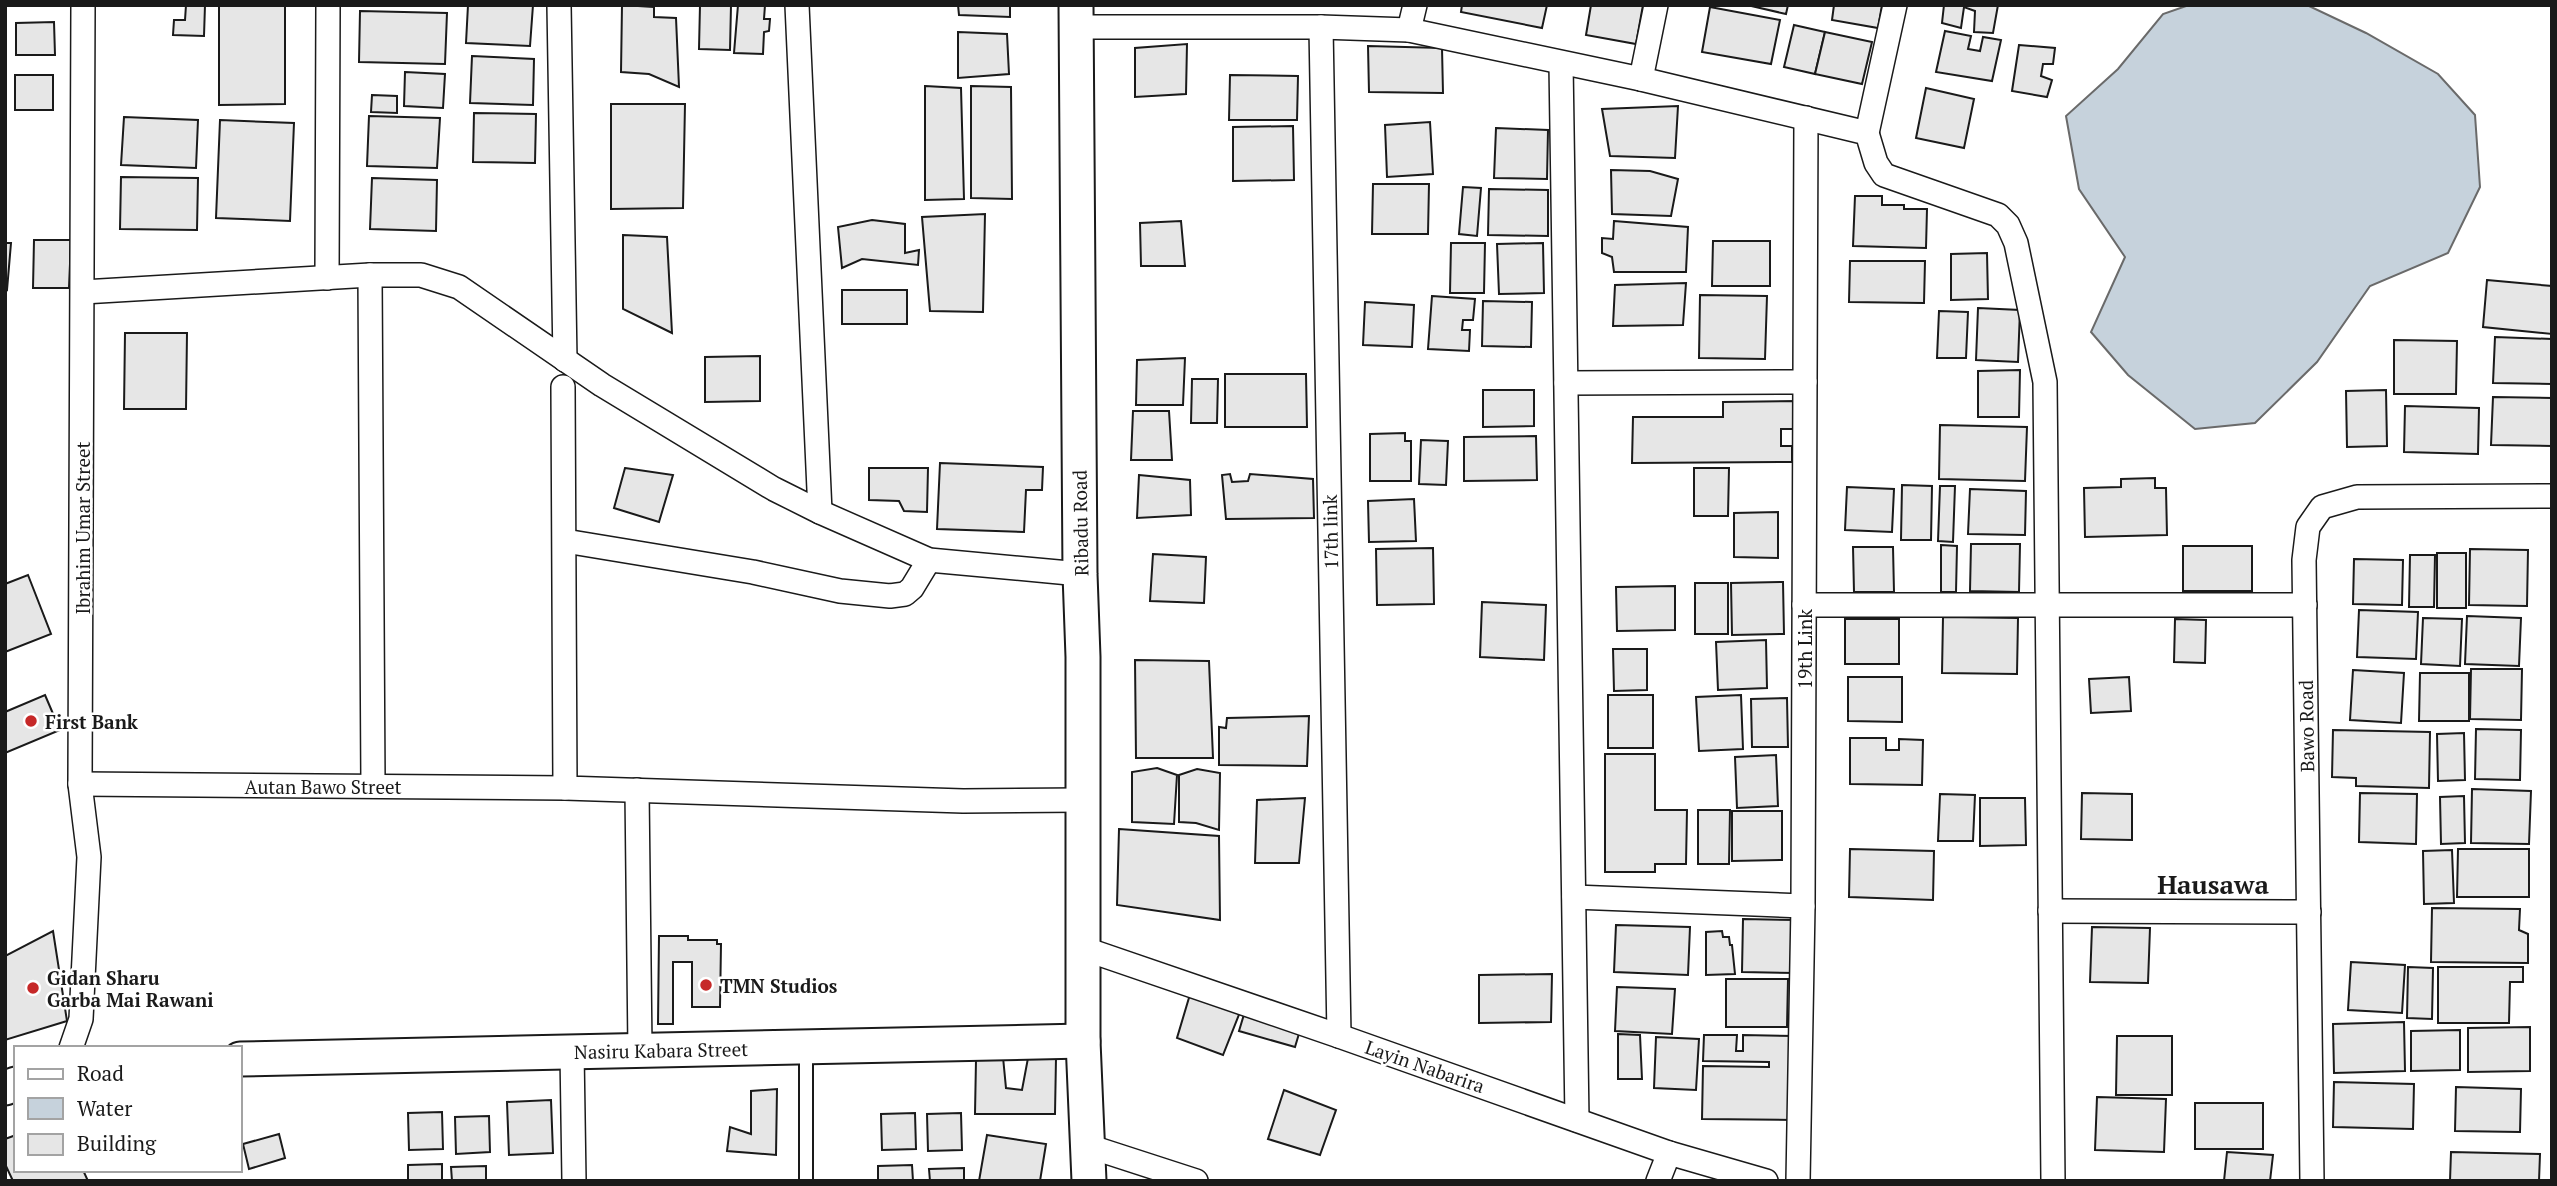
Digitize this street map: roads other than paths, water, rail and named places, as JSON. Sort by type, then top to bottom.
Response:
[{"type":"street","name":"Ibrahim Umar Street","points":[[72,1046],[81,1018],[89,857],[80,784],[83,5]]},
{"type":"street","points":[[327,278],[328,5]]},
{"type":"street","points":[[559,5],[565,360]]},
{"type":"street","points":[[797,5],[820,512]]},
{"type":"street","points":[[1409,30],[1415,5]]},
{"type":"street","points":[[1642,79],[1656,5]]},
{"type":"street","points":[[1895,5],[1867,133],[1875,163],[1884,175],[1998,215],[2008,225],[2016,243],[2045,382],[2053,1181]]},
{"type":"street","points":[[1076,16],[1198,16],[1321,27],[1409,30],[1642,79],[1867,133]]},
{"type":"street","name":"Ribadu Road","points":[[1076,16],[1080,575],[1083,657],[1083,1041],[1089,1181]]},
{"type":"street","name":"17th link","points":[[1321,27],[1339,1036]]},
{"type":"street","points":[[1561,63],[1577,1120]]},
{"type":"street","name":"19th Link","points":[[1798,1181],[1803,906],[1806,118]]},
{"type":"street","points":[[83,292],[370,275],[421,275],[459,287],[602,385],[774,489],[820,512],[929,560],[1080,575]]},
{"type":"street","points":[[370,275],[373,786]]},
{"type":"street","points":[[1566,383],[1805,382]]},
{"type":"street","points":[[563,387],[565,788]]},
{"type":"street","name":"Bawo Road","points":[[2312,1181],[2304,559],[2308,527],[2322,507],[2357,497],[2552,496]]},
{"type":"street","points":[[565,541],[753,572],[840,592],[890,596],[905,594],[912,588],[929,560]]},
{"type":"street","points":[[1804,605],[2305,605]]},
{"type":"street","name":"Autan Bawo Street","points":[[80,784],[565,788],[963,801],[1082,800]]},
{"type":"street","points":[[637,790],[640,1050]]},
{"type":"street","points":[[1574,897],[1803,906]]},
{"type":"street","points":[[2050,911],[2309,912]]},
{"type":"street","name":"Layin Nabarira","points":[[1084,949],[1669,1153],[1766,1181]]},
{"type":"street","name":"Nasiru Kabara Street","points":[[242,1059],[1083,1041]]},
{"type":"street","points":[[572,1052],[574,1181]]},
{"type":"street","points":[[1088,1146],[1196,1181]]},
{"type":"street","points":[[1658,1181],[1669,1153]]},
{"type":"lane","points":[[806,1047],[806,1181]]},
{"type":"water","points":[[2189,5],[2307,5],[2366,33],[2438,74],[2475,115],[2480,187],[2448,253],[2370,286],[2317,362],[2255,423],[2195,429],[2128,375],[2091,332],[2125,257],[2079,189],[2066,116],[2118,69],[2163,14]]},
{"type":"place","name":"First Bank","points":[[31,721]]},
{"type":"place","name":"TMN Studios","points":[[706,985]]},
{"type":"place","name":"Gidan Sharu Garba Mai Rawani","points":[[33,988]]},
{"type":"district","name":"Hausawa","points":[[2213,884]]}]
